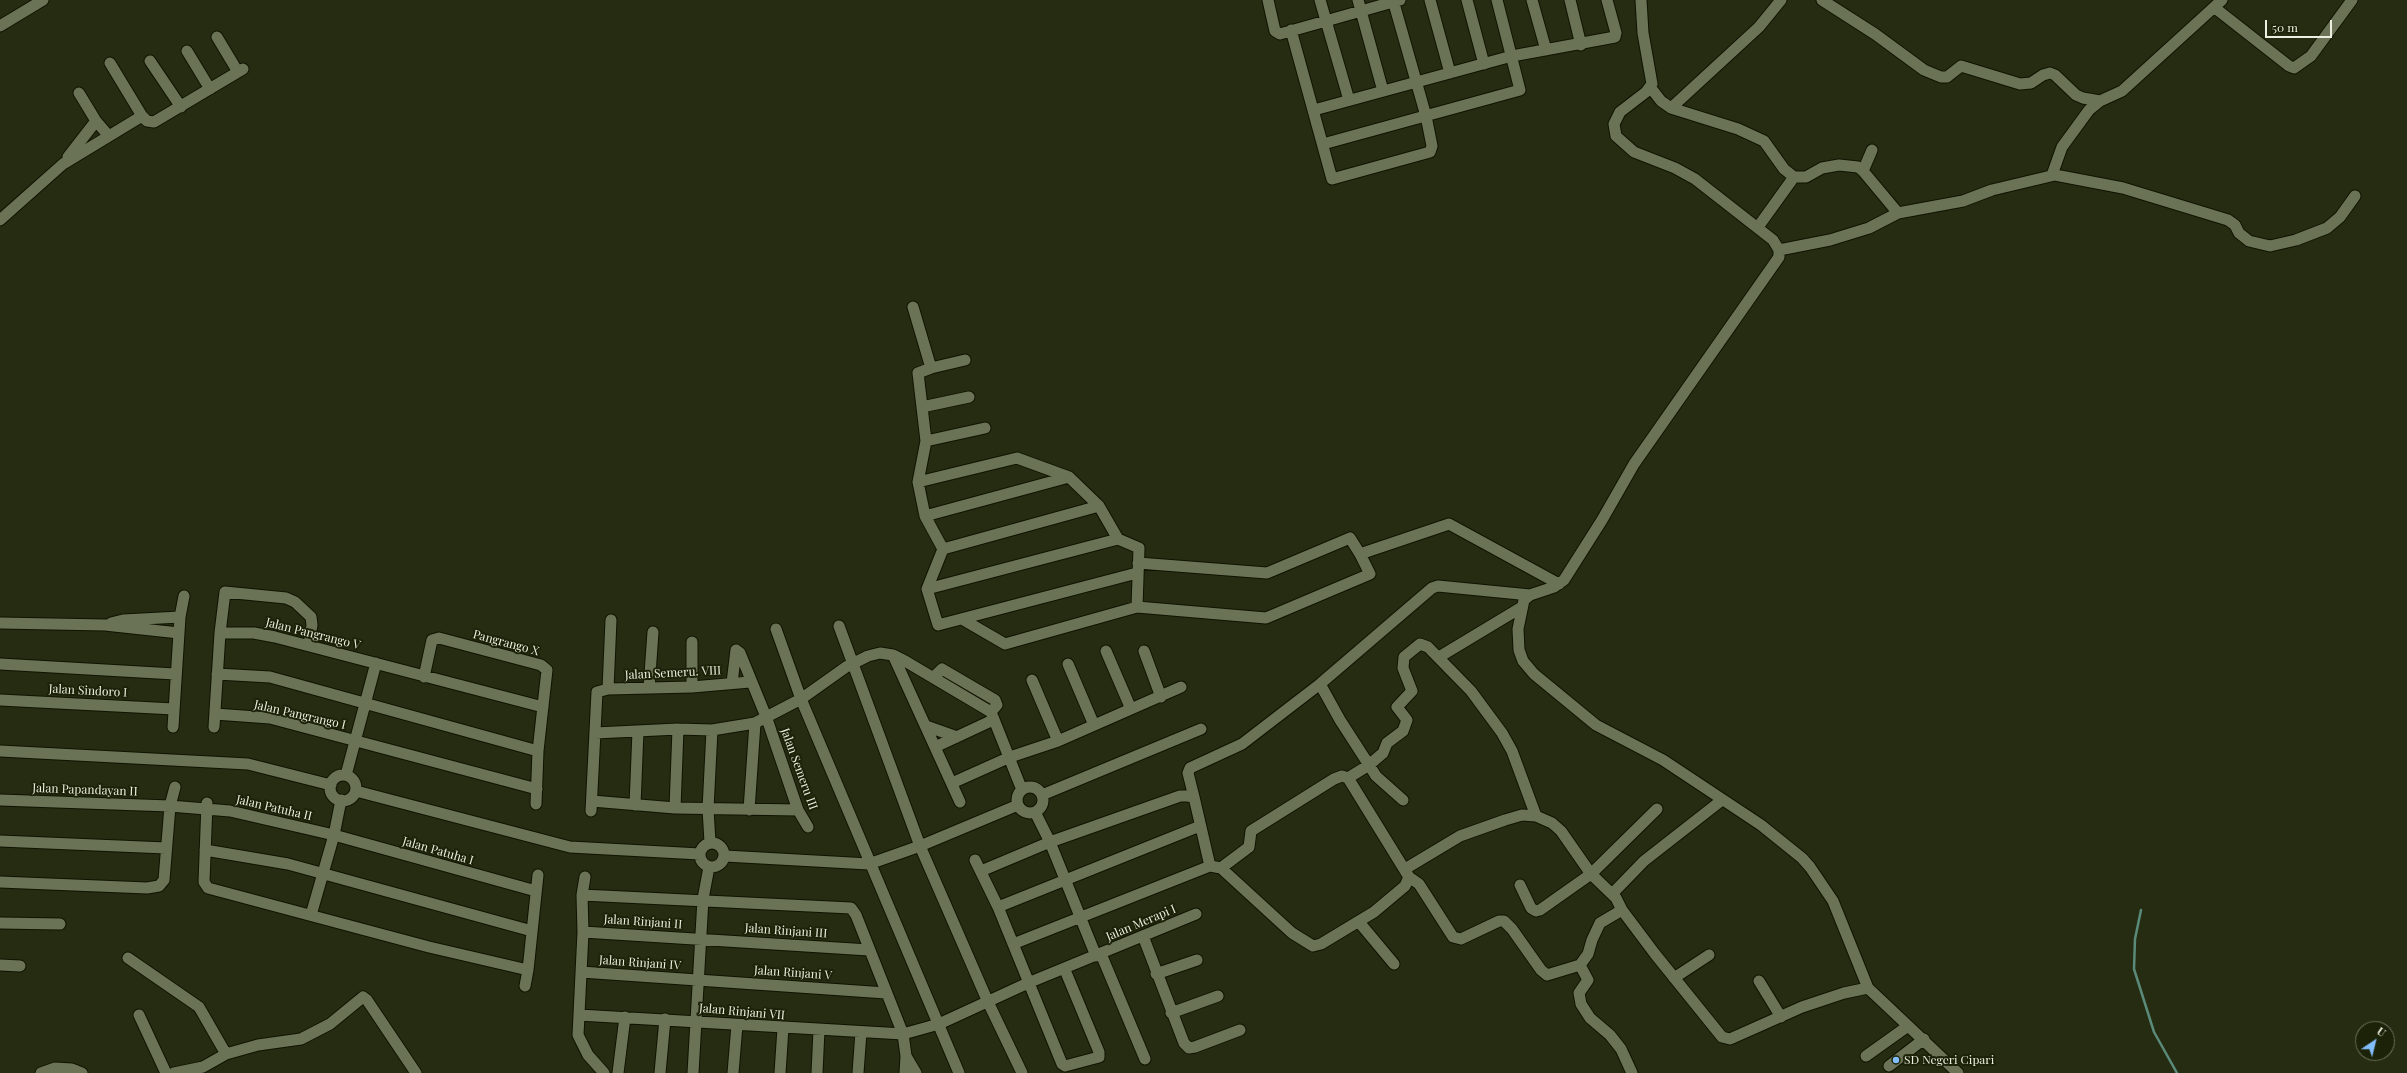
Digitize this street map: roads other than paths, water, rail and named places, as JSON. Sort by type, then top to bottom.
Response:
[{"type":"street","points":[[0,26],[43,0]]},
{"type":"street","points":[[1268,0],[1275,31],[1280,34],[1291,30],[1326,20],[1359,5],[1396,1],[1426,116],[1432,146],[1430,152],[1334,179],[1330,177],[1314,110],[1291,30]]},
{"type":"street","points":[[1320,0],[1349,100]]},
{"type":"street","points":[[1430,0],[1450,73]]},
{"type":"street","points":[[1467,0],[1484,64]]},
{"type":"street","points":[[1323,144],[1520,90],[1497,0]]},
{"type":"street","points":[[1532,0],[1546,50]]},
{"type":"street","points":[[1570,0],[1581,45]]},
{"type":"street","points":[[1314,110],[1512,56],[1581,45],[1616,36],[1607,0]]},
{"type":"street","points":[[1210,866],[1188,772],[1190,768],[1242,744],[1320,684],[1432,588],[1438,586],[1530,595],[1559,584],[1586,546],[1634,464],[1779,257],[1779,250],[1773,240],[1695,179],[1674,168],[1634,152],[1616,136],[1614,124],[1620,112],[1651,88],[1652,84],[1643,33],[1640,0]]},
{"type":"street","points":[[1671,108],[1759,27],[1781,0]]},
{"type":"street","points":[[1822,0],[1875,34],[1912,62],[1941,77],[1947,77],[1961,66],[2020,84],[2031,83],[2043,75],[2050,74],[2055,75],[2076,95],[2083,98],[2100,101]]},
{"type":"street","points":[[2052,175],[2062,147],[2089,110],[2100,101],[2122,91],[2218,4],[2289,66],[2294,68],[2310,56],[2352,0]]},
{"type":"street","points":[[1359,5],[1383,91]]},
{"type":"street","points":[[110,63],[142,116],[147,121],[154,122],[240,71],[217,37]]},
{"type":"street","points":[[187,51],[210,88]]},
{"type":"street","points":[[150,61],[181,107]]},
{"type":"street","points":[[1651,88],[1661,100],[1671,108],[1752,134],[1764,141],[1784,169],[1794,177],[1806,177],[1822,168],[1835,166],[1858,167],[1898,213]]},
{"type":"street","points":[[79,93],[96,121],[108,135]]},
{"type":"street","points":[[0,220],[63,164],[108,135],[142,116]]},
{"type":"street","points":[[63,164],[96,121]]},
{"type":"street","points":[[1863,171],[1872,150]]},
{"type":"street","points":[[1779,250],[1847,235],[1869,228],[1898,213],[1963,201],[1992,190],[2052,175],[2062,175],[2123,188],[2228,220],[2235,225],[2239,233],[2249,241],[2270,246],[2315,234],[2327,228],[2340,217],[2355,196]]},
{"type":"street","points":[[1758,227],[1794,177]]},
{"type":"street","points":[[913,307],[931,368]]},
{"type":"street","points":[[943,549],[925,516],[918,482],[926,441],[918,374],[931,368],[965,360]]},
{"type":"street","points":[[922,407],[969,397]]},
{"type":"street","points":[[926,441],[985,428]]},
{"type":"street","points":[[918,482],[1017,458],[1069,477],[1099,506],[1118,538],[1138,548],[1137,607]]},
{"type":"street","points":[[925,516],[1069,477]]},
{"type":"street","points":[[943,549],[1099,506]]},
{"type":"street","points":[[1360,554],[1449,524],[1559,584]]},
{"type":"street","points":[[927,589],[1118,538]]},
{"type":"street","points":[[943,549],[927,589],[938,625],[1138,568],[1267,573],[1350,538],[1370,574],[1266,618],[1137,607],[1005,644],[962,619]]},
{"type":"street","points":[[214,727],[220,633],[226,592],[286,598],[295,602],[311,616],[312,625],[310,645]]},
{"type":"street","points":[[1438,657],[1522,606],[1530,595]]},
{"type":"street","points":[[173,727],[175,674],[180,617],[184,596]]},
{"type":"street","points":[[1522,606],[1518,629],[1519,650],[1523,661],[1534,674],[1596,725],[1663,760],[1784,842],[1810,866],[1833,901],[1868,988],[1924,1039],[1958,1073]]},
{"type":"street","points":[[105,625],[123,620],[180,617]]},
{"type":"street","points":[[611,620],[595,733],[592,806],[635,805],[675,808],[798,810]]},
{"type":"street","points":[[0,623],[105,625],[179,633]]},
{"type":"street","points":[[839,626],[854,663],[920,846],[988,1002],[1022,1073]]},
{"type":"street","points":[[776,629],[801,699],[869,864],[959,1073]]},
{"type":"street","points":[[649,688],[653,632]]},
{"type":"street","name":"Jalan Pangrango V","points":[[220,633],[254,634],[310,645],[424,677],[543,707]]},
{"type":"street","name":"Pangrango X","points":[[424,677],[432,640],[439,638],[545,667],[548,674],[538,751],[536,804]]},
{"type":"street","points":[[692,642],[692,687]]},
{"type":"street","points":[[1348,778],[1383,753],[1387,743],[1403,731],[1407,720],[1397,706],[1412,691],[1403,668],[1404,657],[1420,644],[1428,646],[1471,691],[1502,733],[1512,751],[1536,816]]},
{"type":"street","name":"Jalan Semeru III","points":[[732,683],[736,650],[740,653],[750,682],[767,719],[798,810],[808,827]]},
{"type":"street","points":[[1106,651],[1131,709]]},
{"type":"street","points":[[595,733],[678,729],[712,730],[755,723],[767,719],[801,699],[854,663],[880,653],[893,655],[934,677],[992,716],[1022,790]]},
{"type":"street","points":[[893,655],[960,802]]},
{"type":"street","points":[[1149,657],[1161,697]]},
{"type":"street","points":[[346,775],[364,703],[376,663]]},
{"type":"street","points":[[0,664],[175,674]]},
{"type":"street","points":[[1068,664],[1094,725]]},
{"type":"street","points":[[217,674],[270,677],[538,751]]},
{"type":"street","points":[[1032,680],[1058,740]]},
{"type":"street","name":"Jalan Semeru. VIII","points":[[602,691],[692,687],[750,682]]},
{"type":"street","points":[[1320,684],[1340,720],[1376,776],[1403,800]]},
{"type":"street","points":[[952,783],[1161,697],[1181,687]]},
{"type":"street","name":"Jalan Sindoro I","points":[[0,700],[174,709]]},
{"type":"street","name":"Jalan Pangrango I","points":[[215,714],[270,718],[537,789]]},
{"type":"street","points":[[936,747],[957,737],[992,716]]},
{"type":"street","points":[[749,810],[755,723]]},
{"type":"street","points":[[926,726],[957,737]]},
{"type":"street","points":[[675,808],[678,729]]},
{"type":"street","points":[[1042,795],[1201,729]]},
{"type":"street","points":[[710,842],[708,809],[712,730]]},
{"type":"street","points":[[635,805],[638,731]]},
{"type":"street","points":[[0,751],[248,764],[331,785]]},
{"type":"street","points":[[346,775],[356,784],[356,791],[353,796],[347,800],[341,800],[335,797],[331,792],[331,785],[334,779],[346,775]]},
{"type":"street","points":[[1221,868],[1249,847],[1251,832],[1334,779],[1342,776],[1348,778],[1407,873],[1420,884],[1454,937],[1457,939],[1499,921],[1504,921],[1512,929],[1541,970],[1547,975],[1580,965],[1588,954],[1592,940],[1600,923],[1622,910]]},
{"type":"street","points":[[0,882],[147,888],[159,886],[164,880],[170,806],[175,787]]},
{"type":"street","points":[[1031,787],[1038,790],[1042,795],[1042,802],[1034,812],[1022,810],[1018,805],[1017,798],[1022,790],[1031,787]]},
{"type":"street","points":[[356,791],[570,847],[700,854]]},
{"type":"street","points":[[981,871],[1050,842],[1180,796],[1194,797]]},
{"type":"street","name":"Jalan Papandayan II","points":[[0,800],[208,806]]},
{"type":"street","points":[[311,915],[334,835],[341,800]]},
{"type":"street","points":[[1612,894],[1644,861],[1722,800]]},
{"type":"street","points":[[725,856],[869,864],[920,846],[1018,805]]},
{"type":"street","points":[[208,806],[204,882],[208,888],[429,947],[528,970]]},
{"type":"street","name":"Jalan Patuha II","points":[[208,806],[334,835]]},
{"type":"street","points":[[1520,885],[1531,908],[1536,911],[1590,874],[1657,809]]},
{"type":"street","points":[[1034,812],[1050,842],[1066,880],[1079,917],[1098,955],[1145,1059]]},
{"type":"street","points":[[1013,944],[1210,866],[1221,868],[1292,933],[1313,946],[1359,922],[1389,901],[1405,886],[1407,873],[1460,836],[1522,815],[1536,816],[1552,823],[1560,831],[1590,874],[1612,894],[1622,910],[1674,978],[1722,1037],[1730,1038],[1837,995],[1868,988]]},
{"type":"street","points":[[998,907],[1200,826]]},
{"type":"street","name":"Jalan Patuha I","points":[[334,835],[536,891]]},
{"type":"street","points":[[0,841],[166,848]]},
{"type":"street","points":[[710,842],[720,844],[724,849],[725,856],[718,866],[709,867],[701,861],[700,854],[702,848],[710,842]]},
{"type":"street","points":[[205,850],[254,856],[322,873],[532,931]]},
{"type":"street","points":[[975,860],[998,907],[1063,1066],[1099,1057],[1099,1052],[1065,970]]},
{"type":"street","points":[[693,1073],[703,900],[709,867]]},
{"type":"street","points":[[524,986],[528,970],[538,875]]},
{"type":"street","points":[[585,877],[582,894],[583,932],[578,1035],[588,1055],[604,1073]]},
{"type":"street","points":[[582,894],[851,908],[856,916],[886,993],[904,1034],[906,1056],[905,1073]]},
{"type":"street","name":"Jalan Merapi I","points":[[988,1002],[1028,983],[1065,970],[1196,914]]},
{"type":"street","points":[[0,922],[60,924]]},
{"type":"street","points":[[1359,922],[1394,964]]},
{"type":"street","name":"Jalan Rinjani II","points":[[583,932],[700,939]]},
{"type":"street","points":[[1143,936],[1171,1013],[1184,1043],[1189,1048],[1240,1030]]},
{"type":"street","name":"Jalan Rinjani III","points":[[700,939],[869,950]]},
{"type":"street","points":[[1674,978],[1709,955]]},
{"type":"street","points":[[128,958],[199,1007],[226,1054]]},
{"type":"street","points":[[1156,974],[1197,960]]},
{"type":"street","points":[[0,965],[20,966]]},
{"type":"street","points":[[1580,965],[1588,980],[1579,993],[1581,1004],[1590,1018],[1610,1035],[1621,1050],[1632,1073]]},
{"type":"street","name":"Jalan Rinjani IV","points":[[581,972],[698,980]]},
{"type":"street","name":"Jalan Rinjani V","points":[[698,980],[886,993]]},
{"type":"street","points":[[1759,981],[1781,1017]]},
{"type":"street","points":[[1171,1013],[1218,996]]},
{"type":"street","points":[[174,1073],[204,1070],[226,1054],[258,1045],[301,1039],[330,1024],[365,998],[416,1073]]},
{"type":"street","name":"Jalan Rinjani VII","points":[[579,1015],[697,1021],[737,1026],[904,1034],[939,1024],[988,1002]]},
{"type":"street","points":[[139,1015],[166,1073]]},
{"type":"street","points":[[618,1073],[625,1017]]},
{"type":"street","points":[[660,1073],[665,1019]]},
{"type":"street","points":[[733,1073],[737,1026]]},
{"type":"street","points":[[1866,1056],[1908,1026]]},
{"type":"street","points":[[780,1073],[783,1028]]},
{"type":"street","points":[[817,1073],[819,1030]]},
{"type":"street","points":[[858,1073],[861,1032]]},
{"type":"street","points":[[1889,1066],[1924,1039]]},
{"type":"street","points":[[906,1056],[916,1073]]},
{"type":"street","points":[[41,1073],[54,1068],[72,1069],[82,1073]]},
{"type":"waterway","points":[[2141,910],[2135,939],[2134,969],[2154,1032],[2177,1073]]},
{"type":"place","name":"SD Negeri Cipari","points":[[1896,1060]]}]
